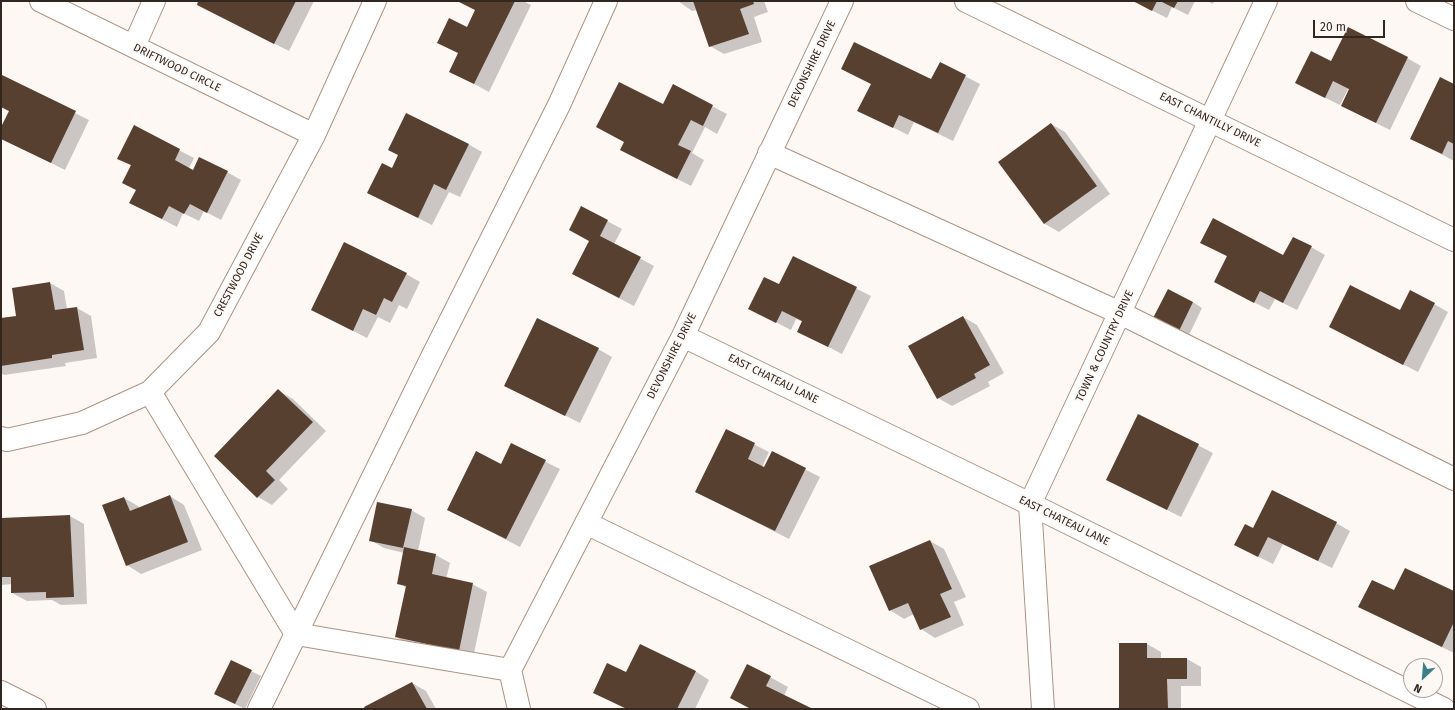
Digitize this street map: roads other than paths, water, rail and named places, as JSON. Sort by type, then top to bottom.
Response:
[{"type":"street","name":"DRIFTWOOD CIRCLE","points":[[41,1],[314,135]]},
{"type":"street","points":[[134,46],[154,1]]},
{"type":"street","name":"CRESTWOOD DRIVE","points":[[1,438],[7,440],[82,423],[150,392],[209,332],[314,135],[375,1]]},
{"type":"street","points":[[259,709],[434,353],[559,105],[606,1]]},
{"type":"street","name":"DEVONSHIRE DRIVE","points":[[510,670],[683,336],[842,1]]},
{"type":"street","name":"EAST CHANTILLY DRIVE","points":[[966,1],[1454,240]]},
{"type":"street","name":"TOWN & COUNTRY DRIVE","points":[[1043,709],[1030,504],[1266,1]]},
{"type":"street","points":[[1416,1],[1454,20]]},
{"type":"street","points":[[769,153],[1120,314],[1454,478]]},
{"type":"street","name":"EAST CHATEAU LANE","points":[[683,336],[1030,504],[1444,709]]},
{"type":"street","points":[[150,392],[296,634],[510,670],[519,709]]},
{"type":"street","points":[[586,523],[968,709]]},
{"type":"street","points":[[1,692],[35,709]]}]
